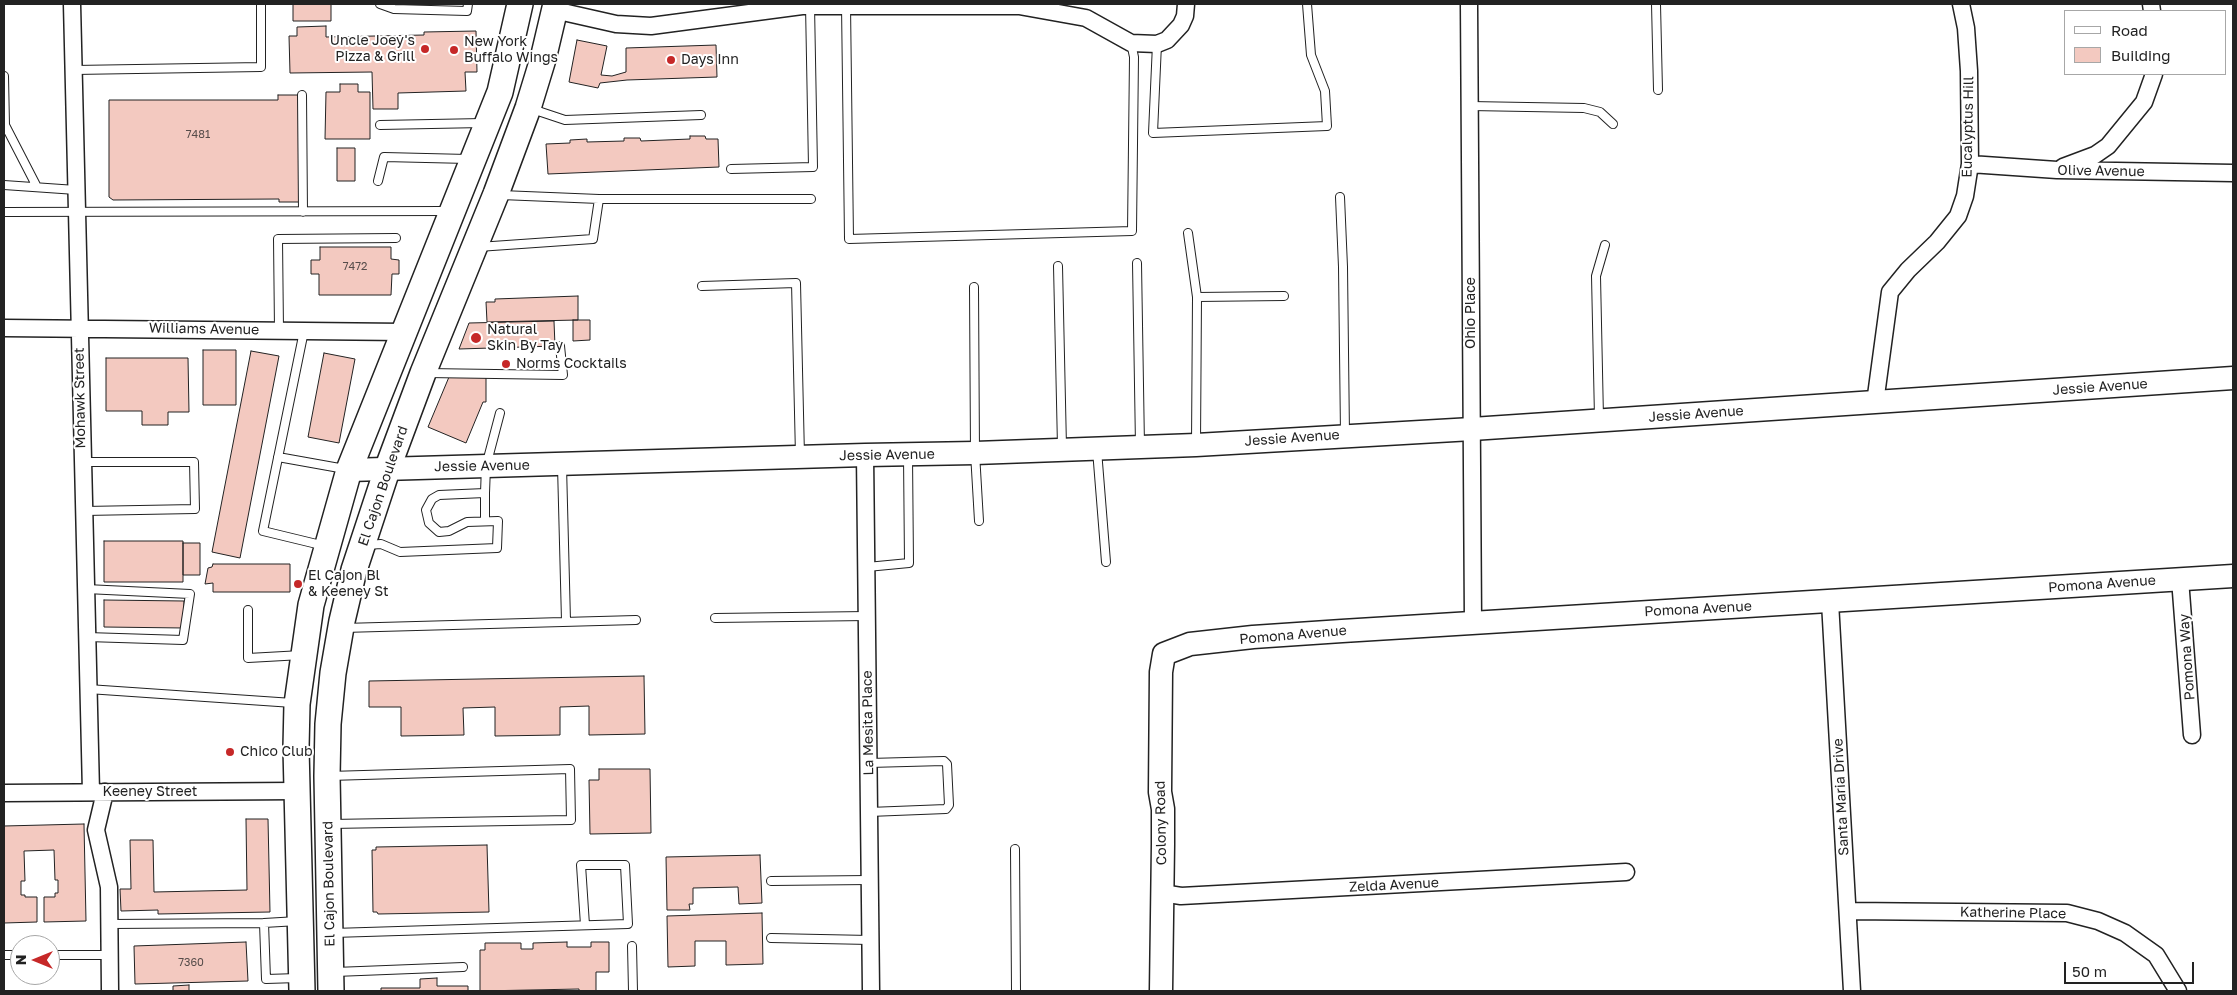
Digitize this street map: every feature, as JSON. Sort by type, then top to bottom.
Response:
[{"type":"main road","points":[[302,985],[296,791],[297,704],[311,606],[349,470],[500,92],[520,4]]},
{"type":"main road","name":"El Cajon Boulevard","points":[[331,982],[327,776],[329,715],[341,628],[354,570],[388,467],[423,373],[496,194],[528,108],[553,6]]},
{"type":"street","name":"Mohawk Street","points":[[72,4],[81,462],[88,689],[98,792],[96,830],[107,871],[110,924],[110,991]]},
{"type":"street","points":[[553,6],[616,24],[651,26],[810,5],[1022,5],[1086,18],[1132,43],[1158,44],[1167,40],[1181,25],[1185,16],[1186,4]]},
{"type":"street","name":"Ohio Place","points":[[1469,4],[1473,622]]},
{"type":"street","name":"Eucalyptus Hill","points":[[1875,403],[1890,292],[1958,216],[1965,196],[1970,164],[1969,64],[1966,28],[1960,4]]},
{"type":"street","points":[[2057,170],[2108,146],[2144,102],[2154,75]]},
{"type":"street","name":"Olive Avenue","points":[[1970,164],[2057,170],[2233,173]]},
{"type":"street","name":"Williams Avenue","points":[[4,328],[405,332]]},
{"type":"street","name":"Jessie Avenue","points":[[349,470],[388,467],[800,458],[1196,445],[1875,403],[2233,378]]},
{"type":"street","name":"La Mesita Place","points":[[865,455],[871,991]]},
{"type":"street","name":"Pomona Avenue","points":[[1164,654],[1190,644],[1252,637],[2233,576]]},
{"type":"street","name":"Pomona Way","points":[[2180,579],[2192,735]]},
{"type":"street","name":"Santa Maria Drive","points":[[1830,602],[1852,991]]},
{"type":"street","name":"Colony Road","points":[[1161,991],[1163,809],[1160,792],[1160,706],[1161,672],[1164,654]]},
{"type":"street","name":"Keeney Street","points":[[4,793],[296,791]]},
{"type":"street","name":"Zelda Avenue","points":[[1162,893],[1182,896],[1626,872]]},
{"type":"street","name":"Katherine Place","points":[[1848,911],[2067,913],[2091,919],[2125,933],[2156,955],[2178,991]]},
{"type":"lane","points":[[74,70],[261,67],[261,4]]},
{"type":"lane","points":[[380,4],[394,9],[468,10],[468,4]]},
{"type":"lane","points":[[852,4],[850,239],[1132,231],[1134,57],[1132,43]]},
{"type":"lane","points":[[1158,44],[1154,133],[1327,126],[1325,91],[1311,55],[1307,4]]},
{"type":"lane","points":[[1656,4],[1658,90]]},
{"type":"lane","points":[[731,169],[813,167],[810,5]]},
{"type":"lane","points":[[4,76],[5,126],[37,187]]},
{"type":"lane","points":[[302,95],[303,212]]},
{"type":"lane","points":[[1470,106],[1584,108],[1600,112],[1613,124]]},
{"type":"lane","points":[[528,108],[565,120],[701,115]]},
{"type":"lane","points":[[380,126],[487,123]]},
{"type":"lane","points":[[378,181],[384,158],[472,159]]},
{"type":"lane","points":[[4,185],[76,190]]},
{"type":"lane","points":[[496,194],[599,200],[811,200]]},
{"type":"lane","points":[[1340,197],[1343,267],[1345,435]]},
{"type":"lane","points":[[474,247],[593,239],[599,200]]},
{"type":"lane","points":[[4,212],[451,211]]},
{"type":"lane","points":[[1188,233],[1197,297],[1196,445]]},
{"type":"lane","points":[[279,330],[278,239],[396,238]]},
{"type":"lane","points":[[1599,420],[1596,276],[1605,245]]},
{"type":"lane","points":[[1137,263],[1140,446]]},
{"type":"lane","points":[[1058,266],[1062,449]]},
{"type":"lane","points":[[702,286],[796,283],[800,458]]},
{"type":"lane","points":[[974,287],[975,453],[979,522]]},
{"type":"lane","points":[[1197,297],[1284,296]]},
{"type":"lane","points":[[304,331],[263,530],[327,547]]},
{"type":"lane","points":[[423,373],[563,375],[560,346]]},
{"type":"lane","points":[[485,521],[486,466],[500,413]]},
{"type":"lane","points":[[1096,448],[1106,562]]},
{"type":"lane","points":[[866,567],[909,563],[908,454]]},
{"type":"lane","points":[[278,457],[349,470]]},
{"type":"lane","points":[[81,462],[194,462],[195,509],[83,512]]},
{"type":"lane","points":[[562,464],[566,621]]},
{"type":"lane","points":[[363,545],[381,544],[400,552],[497,548],[498,521],[467,522],[439,532],[429,523],[426,510],[432,499],[439,495],[485,493]]},
{"type":"lane","points":[[86,589],[190,594],[183,640],[87,638]]},
{"type":"lane","points":[[248,610],[248,658],[304,655]]},
{"type":"lane","points":[[715,618],[867,616]]},
{"type":"lane","points":[[341,628],[636,620]]},
{"type":"lane","points":[[88,689],[297,704]]},
{"type":"lane","points":[[868,763],[944,761],[947,764],[949,805],[946,809],[869,812]]},
{"type":"lane","points":[[327,776],[570,769],[572,820],[328,824]]},
{"type":"lane","points":[[1015,849],[1016,991]]},
{"type":"lane","points":[[331,934],[628,924],[625,865],[581,865],[585,925]]},
{"type":"lane","points":[[772,881],[869,880]]},
{"type":"lane","points":[[110,924],[300,921]]},
{"type":"lane","points":[[264,923],[266,979],[302,985]]},
{"type":"lane","points":[[772,938],[870,940]]},
{"type":"lane","points":[[632,946],[633,991]]},
{"type":"lane","points":[[60,955],[110,955]]},
{"type":"lane","points":[[331,982],[463,967]]},
{"type":"building","points":[[293,4],[331,4],[331,21],[293,21]]},
{"type":"building","points":[[326,26],[326,37],[424,35],[424,32],[476,31],[477,72],[465,72],[466,91],[398,93],[398,109],[373,109],[372,72],[290,73],[289,36],[297,36],[297,27]]},
{"type":"building","name":"Days Inn","points":[[577,40],[607,46],[601,75],[612,76],[626,72],[626,48],[716,45],[717,77],[627,80],[600,83],[598,88],[569,82]]},
{"type":"building","points":[[340,84],[358,84],[358,92],[370,92],[370,139],[325,139],[326,92],[340,92]]},
{"type":"building","points":[[278,95],[300,95],[300,202],[279,202],[279,199],[113,200],[109,197],[109,100],[278,100]]},
{"type":"building","points":[[690,136],[705,136],[706,139],[718,139],[719,167],[548,174],[546,144],[570,143],[570,140],[587,139],[587,142],[624,141],[624,138],[640,138],[641,141],[690,139]]},
{"type":"building","points":[[337,148],[355,148],[355,181],[337,181]]},
{"type":"building","points":[[320,247],[391,247],[391,259],[399,260],[399,274],[392,274],[391,295],[319,295],[319,274],[311,274],[311,260],[320,260]]},
{"type":"building","points":[[578,296],[578,320],[487,322],[486,302],[495,302],[495,299]]},
{"type":"building","points":[[573,320],[590,320],[590,340],[573,341]]},
{"type":"building","points":[[554,321],[555,346],[459,349],[469,323]]},
{"type":"building","points":[[203,350],[236,350],[236,405],[203,405]]},
{"type":"building","points":[[251,351],[279,356],[240,558],[212,552]]},
{"type":"building","points":[[324,353],[355,359],[339,443],[308,437]]},
{"type":"building","points":[[106,358],[188,358],[189,412],[168,412],[168,425],[142,425],[142,411],[106,411]]},
{"type":"building","points":[[449,377],[486,377],[486,402],[483,402],[466,443],[428,427]]},
{"type":"building","points":[[104,541],[183,541],[183,582],[104,582]]},
{"type":"building","points":[[183,543],[200,543],[200,575],[183,575]]},
{"type":"building","points":[[213,564],[290,564],[290,592],[213,592],[213,583],[205,584],[208,568],[212,567]]},
{"type":"building","points":[[104,600],[184,601],[184,628],[104,627]]},
{"type":"building","points":[[644,676],[645,734],[589,735],[589,706],[560,707],[560,735],[495,736],[495,707],[463,708],[464,735],[401,736],[401,707],[369,707],[369,681]]},
{"type":"building","points":[[599,769],[650,769],[651,833],[590,834],[589,780],[599,780]]},
{"type":"building","points":[[246,819],[268,819],[270,912],[158,914],[158,910],[121,911],[120,889],[131,889],[130,840],[153,840],[154,892],[247,890]]},
{"type":"building","points":[[84,824],[86,921],[44,922],[44,897],[55,897],[55,893],[58,893],[58,880],[55,880],[54,850],[24,851],[25,881],[21,881],[21,895],[37,897],[37,922],[4,923],[4,826]]},
{"type":"building","points":[[487,845],[489,912],[378,914],[373,912],[372,850],[376,850],[376,847]]},
{"type":"building","points":[[760,855],[762,903],[739,904],[738,887],[693,888],[693,904],[689,904],[690,910],[667,910],[666,857]]},
{"type":"building","points":[[762,913],[763,964],[726,965],[726,941],[695,941],[695,966],[668,967],[667,916]]},
{"type":"building","points":[[246,942],[248,981],[135,984],[134,946]]},
{"type":"building","points":[[567,942],[567,947],[591,947],[591,942],[609,942],[609,972],[596,972],[596,991],[579,991],[579,989],[480,991],[480,950],[485,950],[485,943],[521,943],[521,949],[533,949],[533,943]]},
{"type":"building","points":[[437,978],[437,986],[468,986],[468,991],[381,991],[381,988],[420,988],[420,979]]},
{"type":"building","points":[[189,985],[189,991],[173,991],[173,986]]},
{"type":"place","name":"Uncle Joey's Pizza & Grill","points":[[425,49]]},
{"type":"place","name":"New York Buffalo Wings","points":[[454,50]]},
{"type":"place","name":"Days Inn","points":[[671,60]]},
{"type":"place","name":"Natural Skin By Tay","points":[[476,338]]},
{"type":"place","name":"Norms Cocktails","points":[[506,364]]},
{"type":"place","name":"El Cajon Bl & Keeney St","points":[[298,584]]},
{"type":"place","name":"Chico Club","points":[[230,752]]}]
